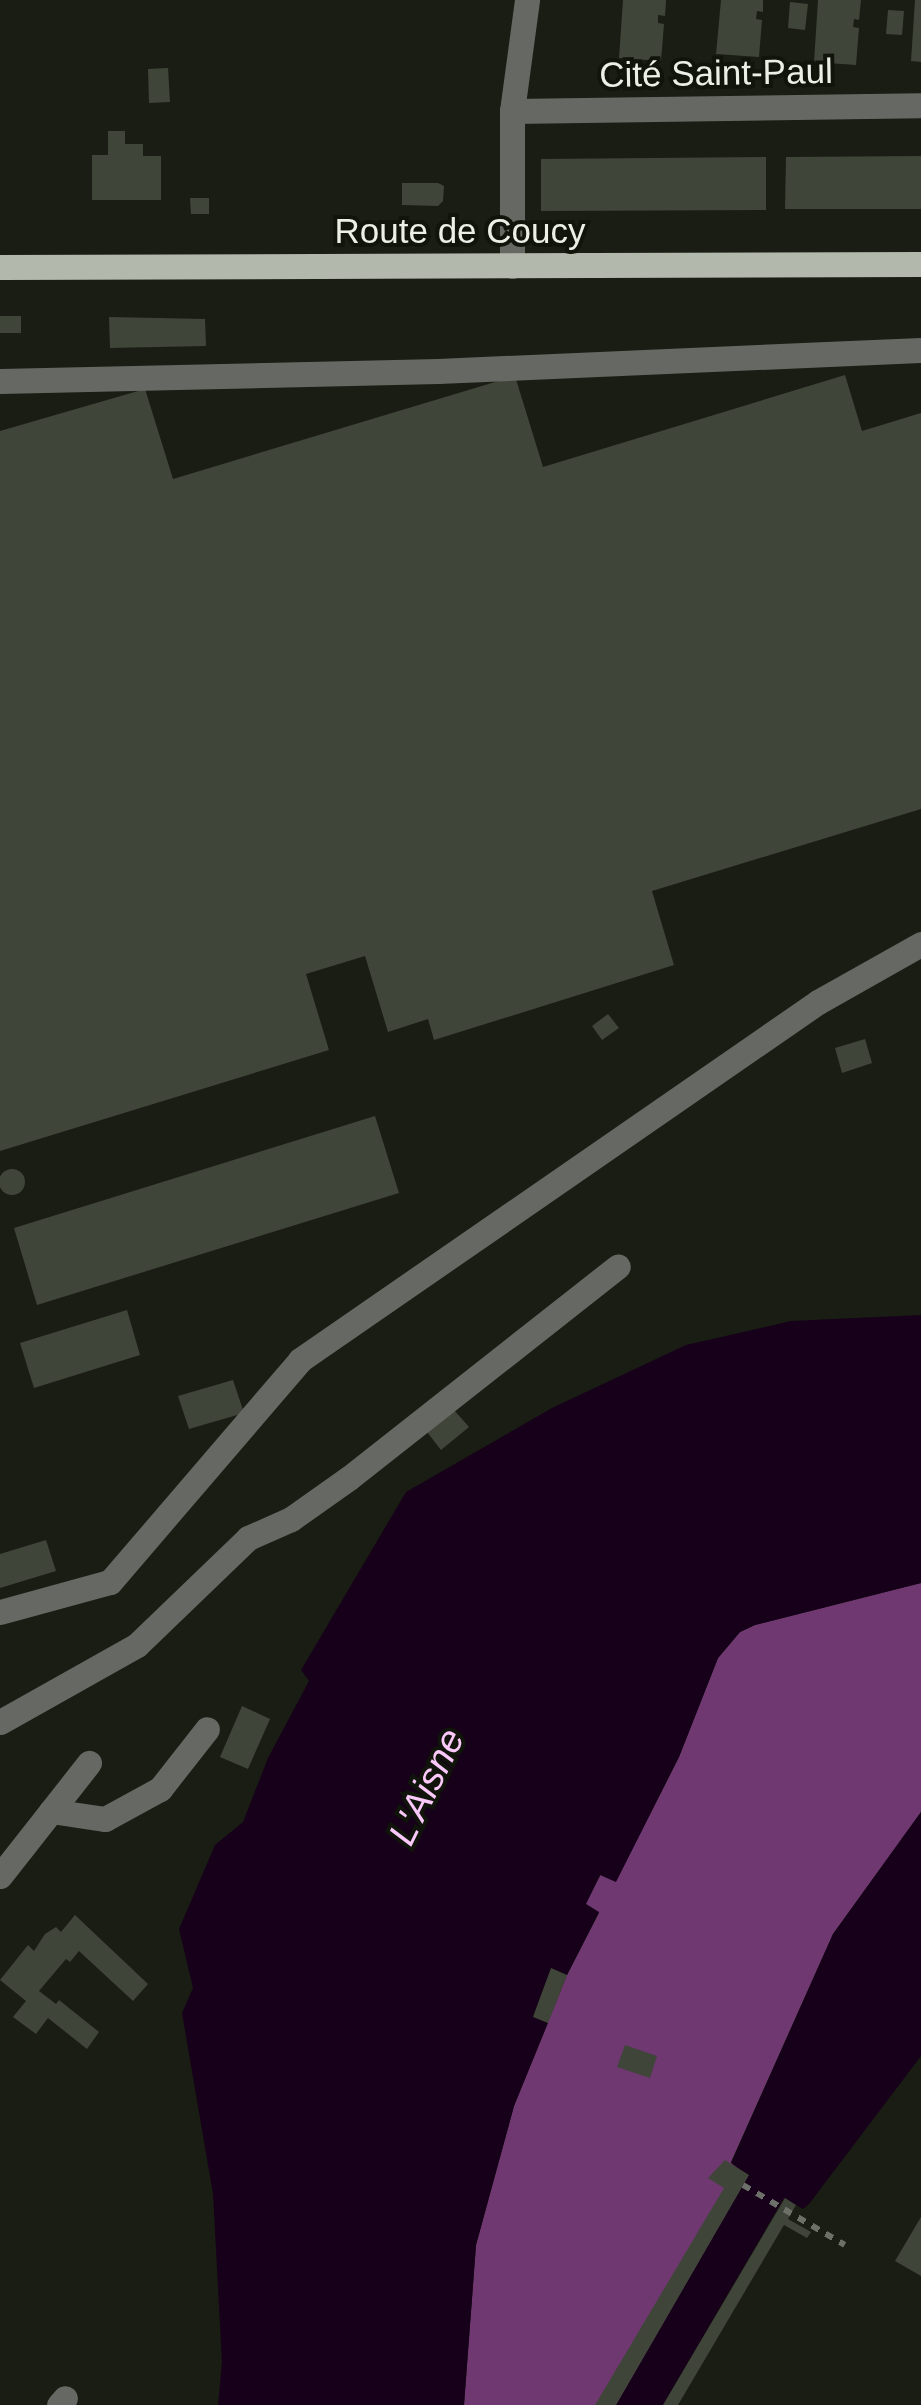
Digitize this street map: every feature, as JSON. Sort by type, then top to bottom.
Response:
[{"type":"main road","name":"Route de Coucy","points":[[0,268],[921,264]]},
{"type":"street","points":[[512,266],[512,110],[526,0]]},
{"type":"street","name":"Cité Saint-Paul","points":[[512,110],[921,105]]},
{"type":"street","points":[[0,381],[438,371],[921,350]]},
{"type":"street","points":[[0,1612],[110,1582],[300,1360],[818,1002],[921,944]]},
{"type":"street","points":[[0,1722],[136,1645],[248,1538],[291,1519],[350,1478],[618,1266]]},
{"type":"street","points":[[51,1810],[105,1819],[160,1789],[207,1729]]},
{"type":"street","points":[[0,1876],[88,1763]]},
{"type":"path","points":[[743,2185],[845,2245]]},
{"type":"shaded area","points":[[921,1583],[921,1812],[833,1934],[731,2162],[749,2175],[616,2405],[464,2405],[476,2245],[514,2106],[567,1975],[599,1913],[585,1905],[601,1874],[616,1881],[679,1757],[718,1658],[740,1632],[755,1625]]},
{"type":"water","name":"L'Aisne","points":[[921,1315],[921,1583],[755,1625],[740,1632],[718,1658],[679,1757],[616,1882],[600,1875],[586,1904],[599,1912],[567,1975],[551,1969],[533,2016],[548,2023],[514,2106],[476,2245],[464,2405],[218,2405],[222,2362],[213,2194],[182,2013],[193,1988],[179,1929],[215,1845],[243,1822],[268,1758],[309,1681],[301,1670],[406,1492],[552,1408],[686,1345],[791,1321]]},
{"type":"water","points":[[921,1812],[921,2056],[809,2204],[803,2209],[784,2198],[663,2405],[616,2405],[748,2176],[731,2163],[833,1934]]},
{"type":"building","points":[[623,0],[666,0],[665,16],[658,15],[658,23],[664,24],[661,61],[619,58]]},
{"type":"building","points":[[721,0],[763,0],[763,12],[757,11],[756,19],[762,20],[759,57],[716,54]]},
{"type":"building","points":[[818,0],[861,0],[859,20],[854,19],[853,27],[859,28],[856,65],[814,62]]},
{"type":"building","points":[[915,0],[921,0],[921,62],[911,61]]},
{"type":"building","points":[[790,2],[808,4],[805,30],[788,28]]},
{"type":"building","points":[[888,10],[904,11],[902,35],[886,34]]},
{"type":"building","points":[[168,68],[170,102],[149,103],[148,69]]},
{"type":"building","points":[[108,131],[125,131],[125,144],[143,144],[143,156],[161,156],[161,200],[92,200],[92,155],[108,155]]},
{"type":"building","points":[[921,156],[921,209],[785,209],[786,157]]},
{"type":"building","points":[[766,157],[766,210],[541,211],[541,159]]},
{"type":"building","points":[[402,183],[438,183],[444,186],[443,201],[438,206],[402,205]]},
{"type":"building","points":[[190,198],[209,198],[209,214],[191,214]]},
{"type":"building","points":[[0,316],[21,316],[21,333],[0,333]]},
{"type":"building","points":[[109,317],[205,319],[206,346],[110,348]]},
{"type":"building","points":[[845,375],[862,431],[921,413],[921,809],[652,891],[674,965],[434,1040],[428,1019],[388,1032],[365,956],[306,974],[329,1050],[0,1151],[0,431],[145,389],[173,479],[515,376],[543,467]]},
{"type":"building","points":[[608,1014],[619,1028],[602,1040],[592,1026]]},
{"type":"building","points":[[865,1039],[872,1063],[842,1073],[835,1048]]},
{"type":"building","points":[[375,1116],[399,1193],[37,1305],[14,1228]]},
{"type":"building","points":[[12,1169],[21,1173],[25,1182],[21,1191],[12,1195],[3,1191],[-1,1182],[3,1173]]},
{"type":"building","points":[[127,1310],[140,1355],[34,1388],[20,1343]]},
{"type":"building","points":[[233,1380],[244,1413],[189,1429],[178,1396]]},
{"type":"building","points":[[454,1410],[469,1427],[441,1450],[427,1432]]},
{"type":"building","points":[[46,1540],[56,1571],[0,1588],[0,1554]]},
{"type":"building","points":[[242,1706],[270,1719],[248,1769],[220,1757]]},
{"type":"building","points":[[75,1915],[148,1984],[133,2001],[79,1951],[70,1962],[66,1959],[39,1991],[56,2004],[59,2000],[99,2032],[87,2049],[48,2018],[36,2034],[13,2017],[26,2001],[0,1980],[28,1945],[34,1951],[45,1934],[56,1927],[61,1932]]},
{"type":"building","points":[[551,1968],[567,1975],[548,2023],[533,2017]]},
{"type":"building","points":[[625,2045],[657,2056],[650,2078],[617,2067]]},
{"type":"building","points":[[725,2160],[749,2175],[616,2405],[595,2405],[724,2188],[708,2178]]},
{"type":"building","points":[[785,2198],[796,2205],[788,2219],[811,2232],[807,2238],[784,2225],[678,2405],[663,2405]]},
{"type":"building","points":[[921,2217],[921,2276],[895,2261]]}]
